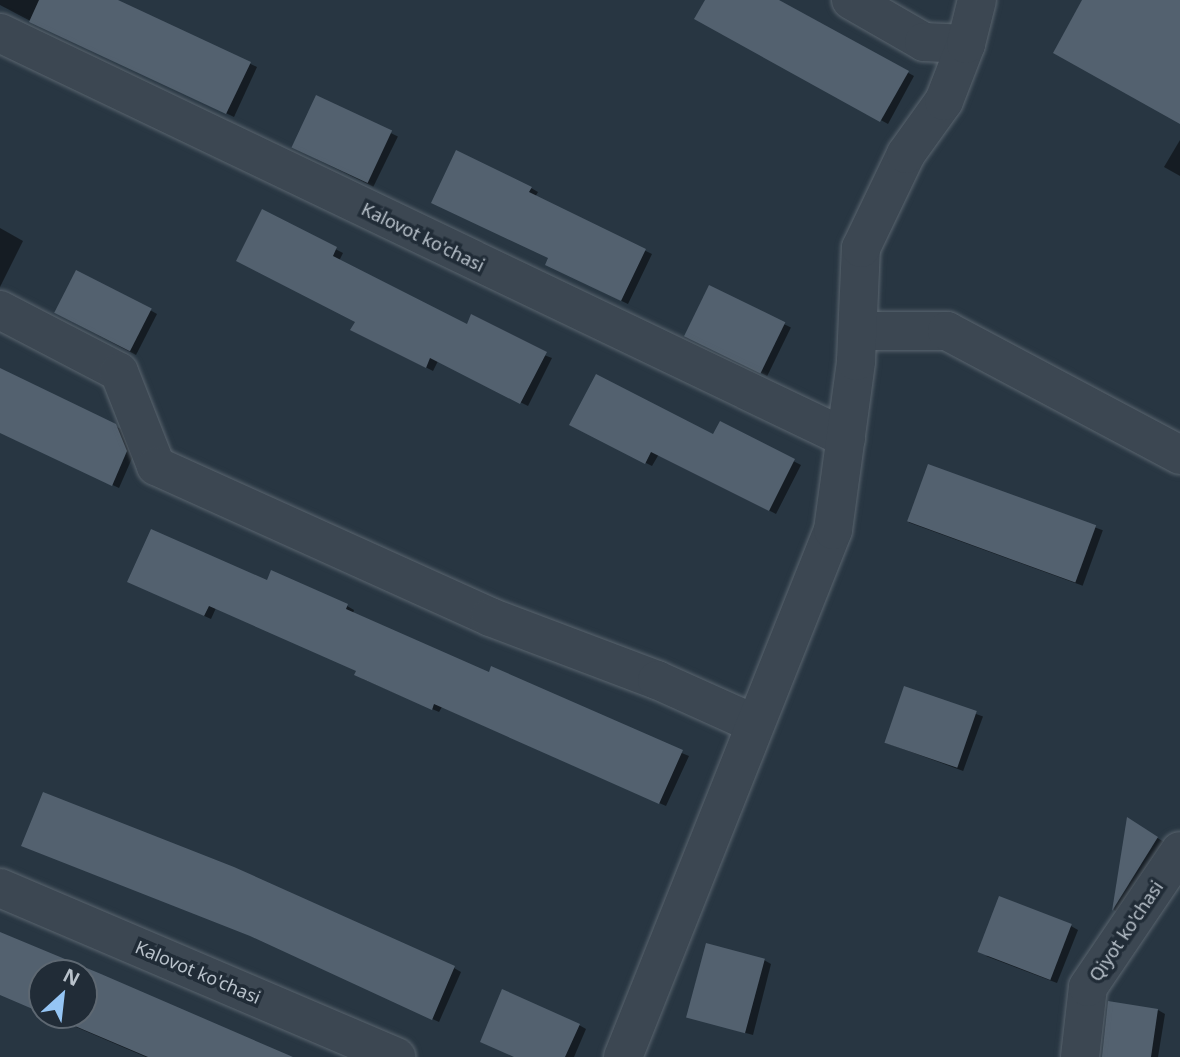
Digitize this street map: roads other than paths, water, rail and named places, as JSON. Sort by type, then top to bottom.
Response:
[{"type":"street","points":[[851,0],[924,42],[966,44]]},
{"type":"street","points":[[623,1057],[833,530],[858,331],[861,248],[906,154],[944,102],[966,44],[977,0]]},
{"type":"street","name":"Kalovot ko'chasi","points":[[0,33],[846,438]]},
{"type":"street","points":[[0,310],[119,372],[156,466],[490,617],[657,680],[755,724]]},
{"type":"street","points":[[858,331],[947,331],[1180,455]]},
{"type":"street","name":"Qiyot ko'chasi","points":[[1080,1057],[1088,987],[1180,851]]},
{"type":"street","name":"Kalovot ko'chasi","points":[[0,888],[396,1057]]}]
